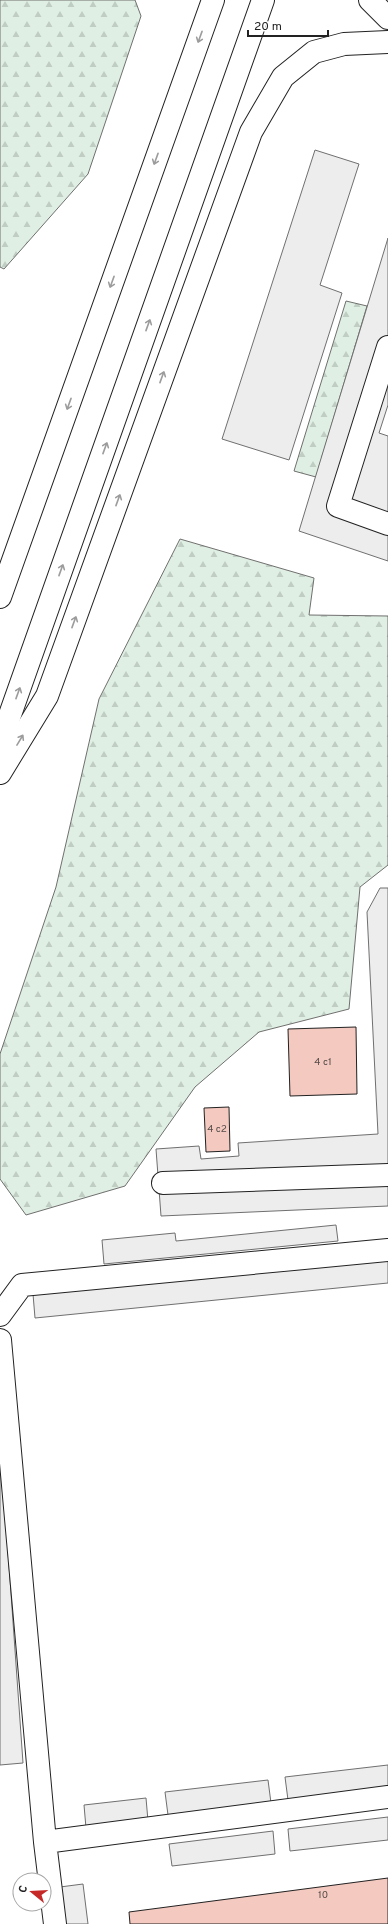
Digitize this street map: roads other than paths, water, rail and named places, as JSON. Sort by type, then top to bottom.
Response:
[{"type":"main road","points":[[0,597],[213,0]]},
{"type":"main road","points":[[0,743],[263,0]]},
{"type":"main road","points":[[370,0],[388,18]]},
{"type":"main road","points":[[0,773],[47,696],[251,132],[283,77],[314,52],[344,44],[388,42]]},
{"type":"main road","points":[[388,347],[338,506],[388,524]]},
{"type":"main road","points":[[163,1183],[388,1175]]},
{"type":"main road","points":[[0,1315],[22,1285],[388,1250]]},
{"type":"main road","points":[[0,1340],[45,1842],[55,1924]]},
{"type":"main road","points":[[45,1842],[388,1797]]}]
